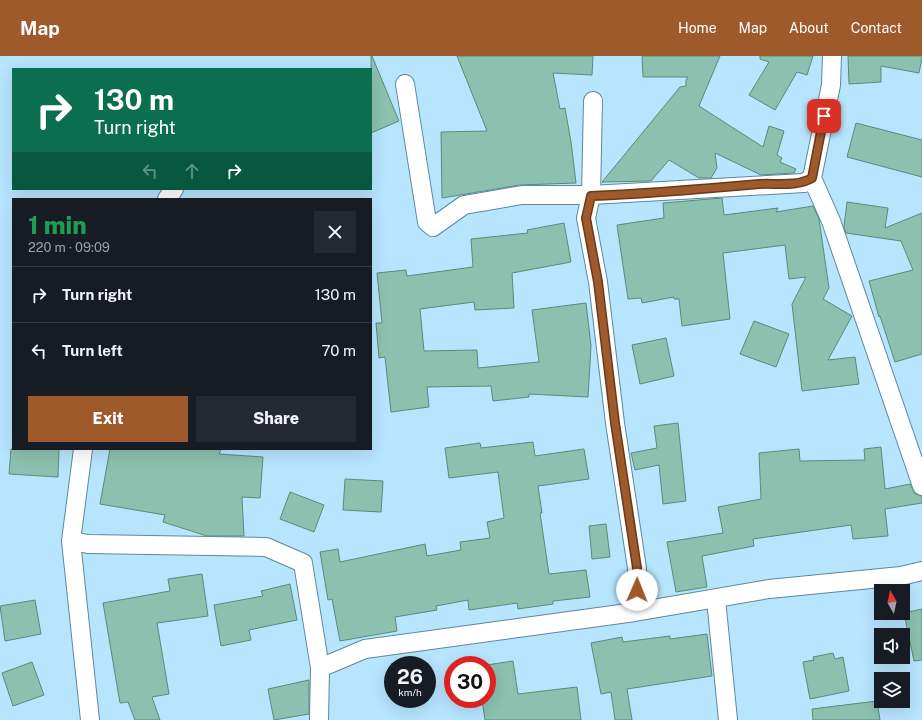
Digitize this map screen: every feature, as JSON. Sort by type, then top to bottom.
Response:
[{"type":"street","points":[[832,56],[831,85],[812,178],[834,228],[922,486]]},
{"type":"street","points":[[405,84],[427,222],[433,227],[464,205],[522,195],[620,195],[768,184],[804,183],[812,178]]},
{"type":"street","points":[[593,101],[591,196],[586,218],[598,282],[615,423],[637,568],[635,612]]},
{"type":"street","points":[[83,450],[71,541],[90,720]]},
{"type":"street","points":[[71,541],[88,544],[266,547],[303,563],[320,668],[319,720]]},
{"type":"street","points":[[320,668],[365,649],[635,612],[769,589],[901,576],[922,571]]},
{"type":"street","points":[[716,599],[728,720]]},
{"type":"building","points":[[371,56],[399,121],[372,133],[372,68]]},
{"type":"building","points":[[457,56],[593,56],[592,75],[553,73],[560,109],[565,108],[576,183],[520,185],[442,198],[441,132],[487,131]]},
{"type":"building","points":[[642,56],[720,56],[699,106],[763,147],[769,126],[784,131],[777,155],[782,158],[780,162],[796,169],[794,173],[761,175],[715,153],[717,168],[711,178],[699,178],[669,160],[651,181],[602,182],[680,87],[686,86],[686,80],[688,77],[643,77]]},
{"type":"building","points":[[760,56],[813,56],[807,75],[797,72],[775,110],[749,95],[769,62],[760,59]]},
{"type":"building","points":[[848,56],[922,56],[922,58],[919,73],[881,66],[881,82],[849,84]]},
{"type":"building","points":[[856,123],[922,140],[922,177],[847,157]]},
{"type":"building","points":[[722,198],[724,215],[778,208],[776,212],[813,206],[819,219],[829,288],[823,299],[852,316],[828,360],[855,357],[859,384],[802,391],[792,304],[806,277],[789,279],[785,245],[723,253],[730,319],[682,326],[679,299],[674,299],[674,297],[642,303],[641,298],[628,299],[617,225],[664,218],[663,203]]},
{"type":"building","points":[[847,202],[888,208],[885,228],[922,213],[922,354],[895,362],[880,316],[879,317],[869,281],[913,270],[901,241],[846,233],[844,226]]},
{"type":"building","points":[[564,223],[571,262],[512,273],[514,308],[475,310],[474,302],[420,309],[424,351],[477,350],[478,368],[539,362],[532,310],[586,303],[591,346],[588,397],[529,394],[529,397],[493,401],[491,386],[427,387],[429,407],[391,412],[385,357],[379,358],[376,323],[382,323],[377,273],[406,270],[407,276],[473,267],[471,239],[528,233],[527,230]]},
{"type":"building","points":[[754,321],[789,334],[776,367],[740,354]]},
{"type":"building","points":[[666,338],[674,376],[640,384],[632,345]]},
{"type":"building","points":[[678,423],[686,501],[663,504],[659,465],[635,470],[631,453],[657,448],[654,426]]},
{"type":"building","points":[[533,442],[535,456],[584,449],[589,479],[538,486],[542,513],[540,513],[549,574],[586,570],[590,597],[553,601],[553,604],[518,609],[517,603],[469,610],[468,600],[436,606],[437,610],[395,617],[397,631],[340,641],[332,599],[328,600],[320,552],[338,549],[340,562],[425,544],[427,556],[461,550],[460,542],[490,538],[487,522],[504,518],[498,472],[449,478],[445,448],[480,443],[481,448]]},
{"type":"building","points":[[881,447],[885,489],[910,484],[915,494],[922,496],[922,503],[885,509],[888,536],[853,539],[851,525],[753,539],[754,546],[702,556],[707,587],[676,592],[667,542],[723,533],[718,507],[761,499],[759,453],[799,449],[800,461],[865,460],[864,449]]},
{"type":"building","points":[[11,449],[59,450],[58,477],[9,474]]},
{"type":"building","points":[[110,450],[221,450],[219,454],[263,457],[260,498],[242,497],[244,536],[207,536],[163,522],[165,515],[100,504]]},
{"type":"building","points":[[345,479],[383,481],[381,512],[343,510]]},
{"type":"building","points":[[290,492],[324,505],[314,532],[280,519]]},
{"type":"building","points":[[606,524],[610,557],[592,559],[589,526]]},
{"type":"building","points":[[202,574],[208,616],[157,623],[169,694],[152,697],[160,720],[135,720],[128,702],[120,703],[103,603],[170,591],[168,579]]},
{"type":"building","points":[[290,584],[297,620],[249,630],[251,640],[221,646],[214,605],[263,596],[261,591]]},
{"type":"building","points":[[35,600],[41,634],[5,641],[0,606]]},
{"type":"building","points":[[922,609],[922,660],[914,661],[910,642],[910,628],[907,628],[905,620],[910,620],[910,612]]},
{"type":"building","points":[[707,634],[712,676],[627,689],[632,720],[615,720],[611,692],[601,694],[591,643],[622,637],[623,642],[670,636],[670,639]]},
{"type":"building","points":[[833,653],[835,659],[843,657],[849,691],[810,699],[803,662],[814,660],[813,657]]},
{"type":"building","points":[[513,661],[518,694],[577,687],[581,720],[485,720],[483,708],[496,708],[496,664]]},
{"type":"building","points":[[32,662],[44,695],[13,706],[2,673]]},
{"type":"building","points":[[309,680],[309,714],[274,720],[268,689]]},
{"type":"building","points":[[874,701],[874,708],[878,708],[880,720],[813,720],[812,709]]},
{"type":"route","points":[[637,590],[637,568],[615,423],[598,282],[586,218],[591,196],[804,183],[812,178],[824,116]]}]
